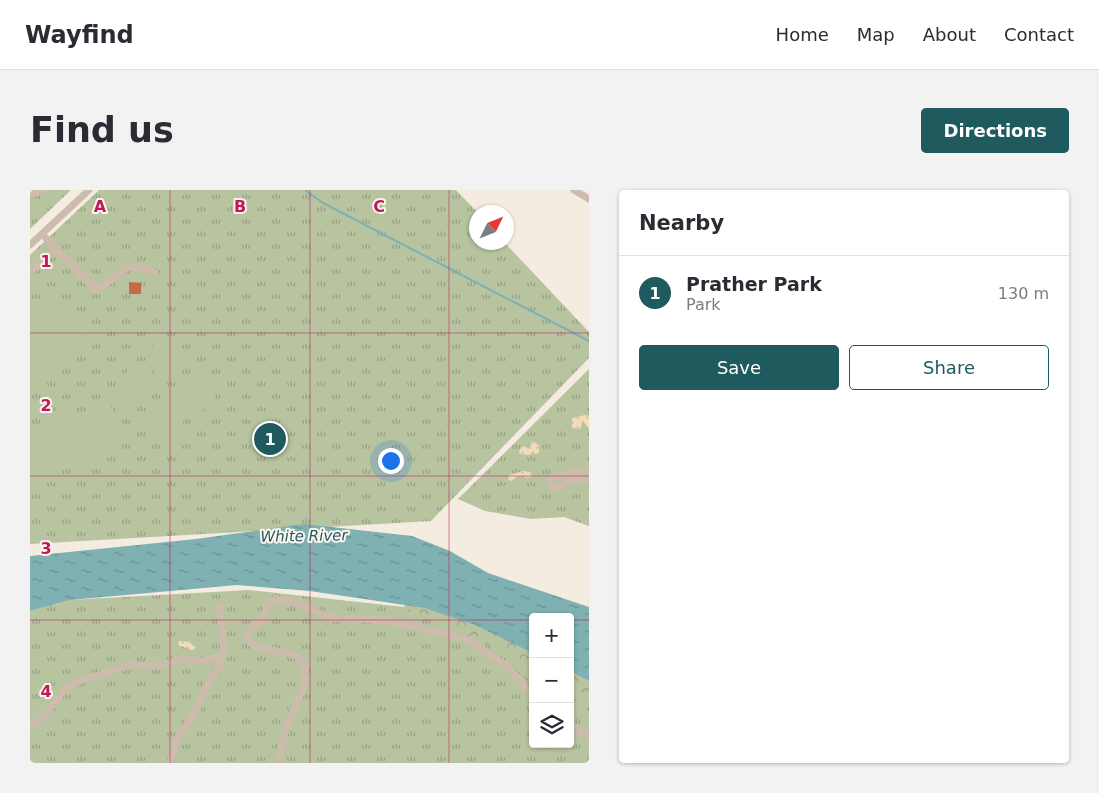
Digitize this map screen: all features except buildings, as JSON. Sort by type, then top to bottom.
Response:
[{"type":"street","points":[[30,195],[44,190]]},
{"type":"street","points":[[30,245],[89,190]]},
{"type":"street","points":[[574,190],[589,199]]},
{"type":"street","points":[[42,234],[95,289],[99,289],[115,274],[131,268],[142,268],[155,274]]},
{"type":"street","points":[[30,272],[56,249]]},
{"type":"street","points":[[589,469],[556,476],[550,480],[550,483],[554,488],[559,487],[577,477],[589,482]]},
{"type":"street","points":[[279,763],[285,731],[303,687],[304,666],[299,658],[286,651],[257,647],[250,643],[247,637],[252,626],[262,621],[268,604],[275,600],[292,602],[332,618],[367,617],[467,639],[508,667],[529,691]]},
{"type":"street","points":[[170,763],[178,737],[195,713],[207,686],[221,664],[224,641],[219,606]]},
{"type":"street","points":[[30,726],[44,717],[64,690],[77,682],[130,666],[160,666],[181,659],[201,661],[222,656]]},
{"type":"street","points":[[574,729],[589,736]]},
{"type":"green space","points":[[30,190],[71,190],[30,229]]},
{"type":"green space","points":[[99,190],[456,190],[470,205],[469,250],[512,250],[589,332],[589,358],[431,521],[30,544],[30,255]]},
{"type":"green space","points":[[48,295],[87,333],[30,392],[30,313]]},
{"type":"green space","points":[[162,341],[169,342],[175,346],[183,359],[169,380],[161,381],[149,364],[147,354],[149,349]]},
{"type":"green space","points":[[136,369],[156,385],[155,393],[137,405],[130,406],[118,395],[117,382],[128,371]]},
{"type":"green space","points":[[589,369],[589,526],[564,517],[531,519],[485,511],[458,499]]},
{"type":"green space","points":[[195,376],[204,377],[210,381],[214,386],[215,392],[214,399],[210,405],[204,410],[195,413],[175,396],[176,388]]},
{"type":"green space","points":[[163,401],[171,401],[180,413],[183,421],[183,428],[180,433],[170,439],[163,439],[157,436],[151,430],[147,420]]},
{"type":"green space","points":[[111,406],[124,453],[31,478],[30,428]]},
{"type":"green space","points":[[249,590],[404,607],[510,650],[529,660],[529,748],[574,748],[574,686],[589,695],[589,763],[30,763],[30,611],[70,600]]},
{"type":"green space","points":[[406,592],[529,635],[529,682],[497,652],[472,636],[404,607]]},
{"type":"green space","points":[[574,649],[589,655],[589,703],[584,699],[574,701]]},
{"type":"sand","points":[[589,416],[589,429],[583,421],[580,429],[572,428],[572,418]]},
{"type":"sand","points":[[532,441],[539,445],[539,453],[535,454],[533,452],[530,455],[520,454],[519,451],[523,446],[530,449]]},
{"type":"sand","points":[[523,471],[530,472],[532,476],[527,479],[524,476],[518,476],[511,481],[508,479],[509,475]]},
{"type":"sand","points":[[179,641],[189,642],[196,648],[192,650],[178,645]]},
{"type":"water","name":"White River","points":[[304,524],[412,536],[450,551],[488,573],[589,607],[589,681],[574,673],[574,613],[529,613],[529,651],[475,625],[425,608],[310,591],[237,585],[70,600],[30,611],[30,556],[196,539]]},
{"type":"waterway","points":[[305,190],[323,203],[589,341]]},
{"type":"place","name":"Prather Park","points":[[270,439]]}]
